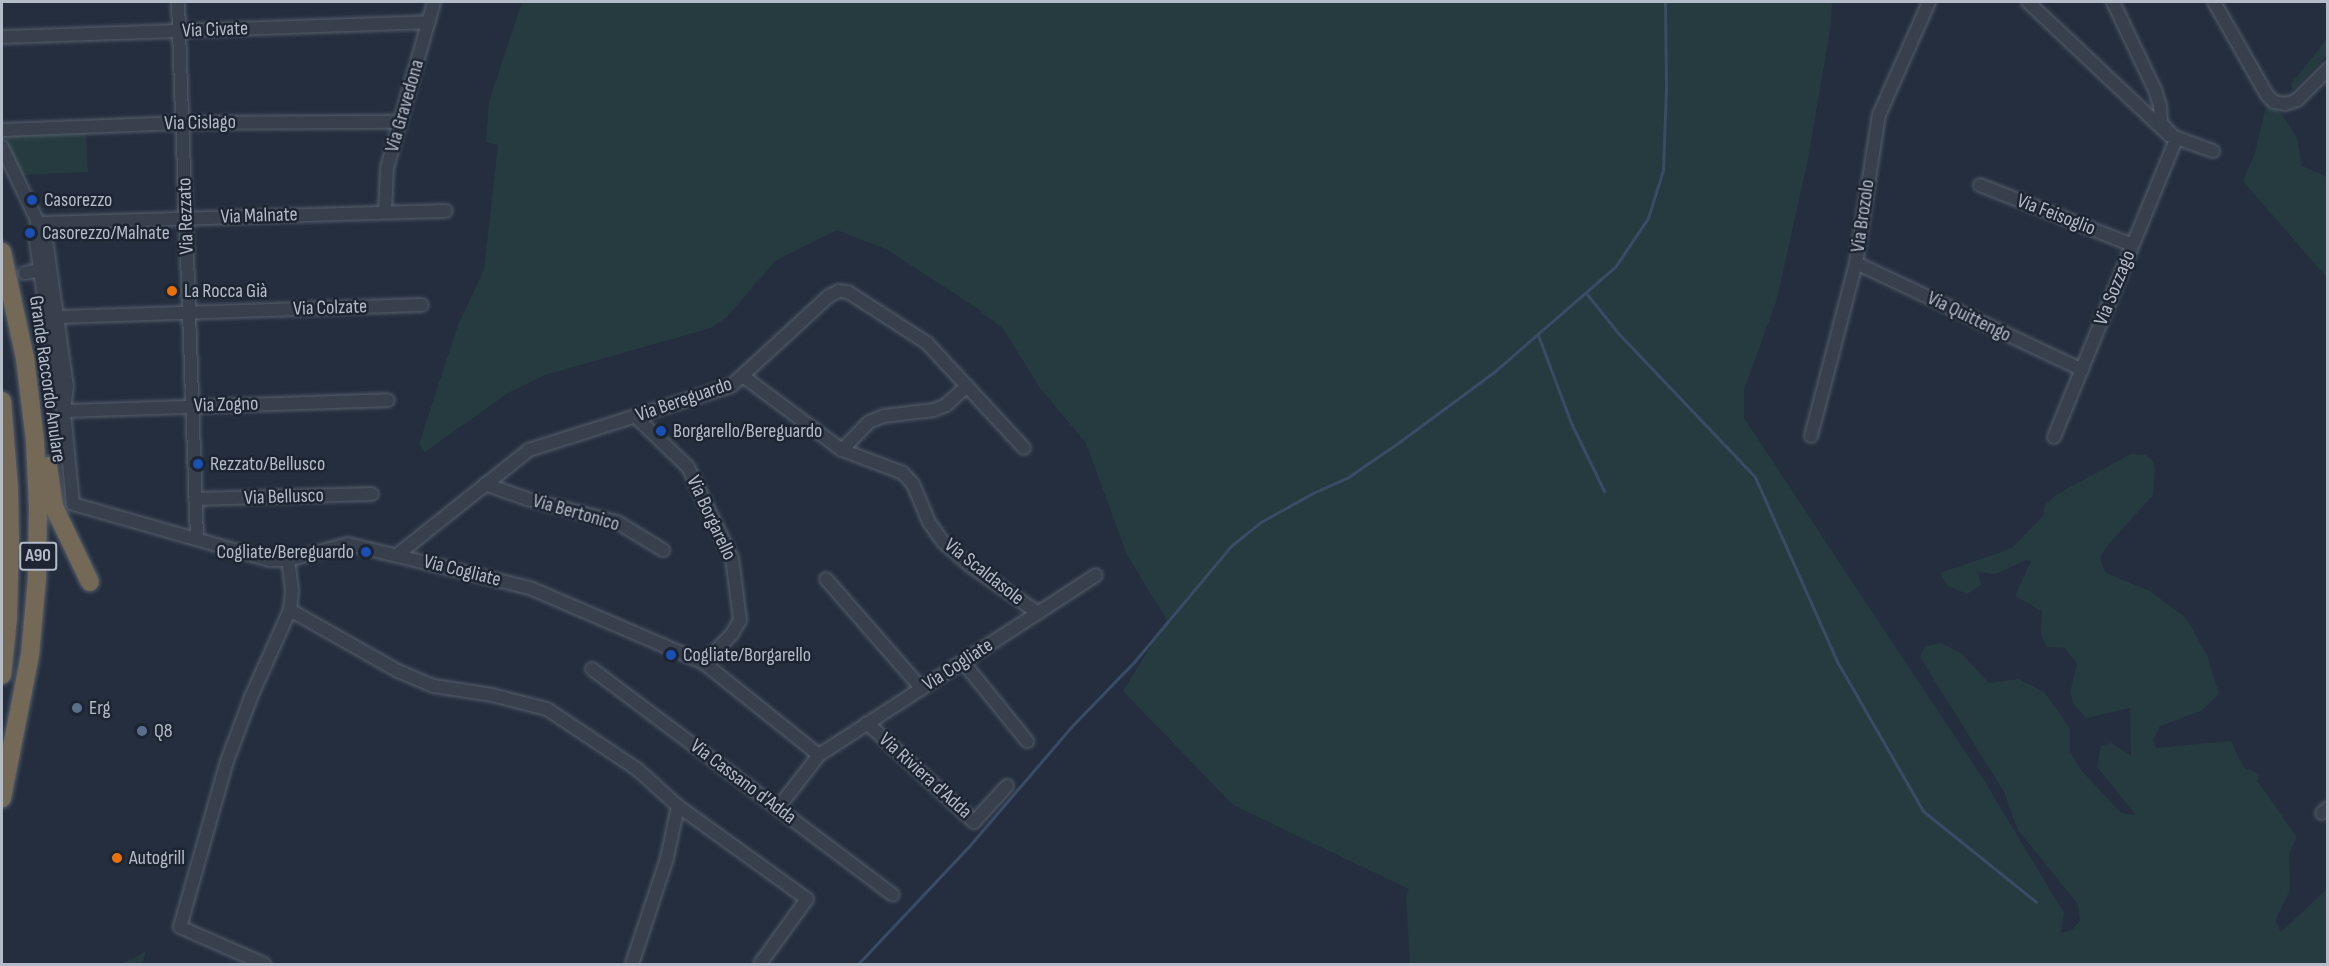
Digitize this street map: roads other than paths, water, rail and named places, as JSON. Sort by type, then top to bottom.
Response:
[{"type":"highway","name":"Grande Raccordo Anulare","points":[[2,252],[25,358],[37,464],[37,578],[25,686],[2,798]]},
{"type":"highway","points":[[25,358],[41,399],[54,507],[90,582]]},
{"type":"highway","name":"A90","points":[[2,401],[9,488],[10,539],[8,618],[2,675]]},
{"type":"street","name":"Via Rezzato","points":[[178,2],[197,539]]},
{"type":"street","name":"Via Gravedona","points":[[385,212],[387,168],[434,2]]},
{"type":"street","name":"Via Brozolo","points":[[1811,436],[1856,263],[1879,115],[1929,2]]},
{"type":"street","points":[[2028,2],[2126,96],[2176,139],[2213,152]]},
{"type":"street","points":[[2113,2],[2155,90],[2160,106],[2161,123],[2176,139]]},
{"type":"street","points":[[2214,2],[2267,95],[2274,102],[2285,104],[2297,100],[2328,69]]},
{"type":"street","name":"Via Civate","points":[[2,37],[429,22]]},
{"type":"street","name":"Via Cislago","points":[[2,129],[183,123],[399,122]]},
{"type":"street","name":"Via Sozzago","points":[[2054,437],[2176,139]]},
{"type":"street","points":[[2,147],[46,239],[67,386],[64,411]]},
{"type":"street","name":"Via Feisoglio","points":[[1980,185],[2132,245]]},
{"type":"street","name":"Via Malnate","points":[[37,223],[446,211]]},
{"type":"street","points":[[37,223],[36,242],[40,270],[59,398],[64,411]]},
{"type":"street","name":"Via Quittengo","points":[[1856,263],[2082,370]]},
{"type":"street","points":[[25,273],[40,270]]},
{"type":"street","name":"Via Bereguardo","points":[[397,555],[532,448],[717,393],[744,377],[829,296],[839,291],[848,292],[916,335],[1024,448]]},
{"type":"street","name":"Via Colzate","points":[[58,317],[422,305]]},
{"type":"street","name":"Via Scaldasole","points":[[744,377],[842,450],[903,473],[913,484],[929,522],[942,542],[971,566],[1038,613]]},
{"type":"street","points":[[842,450],[869,422],[884,416],[934,411],[948,403],[967,386]]},
{"type":"street","name":"Via Zogno","points":[[64,411],[388,400]]},
{"type":"street","name":"Via Cogliate","points":[[64,411],[71,500],[75,505],[264,559],[288,560],[344,544],[542,592],[704,663],[819,755]]},
{"type":"street","name":"Via Borgarello","points":[[636,417],[687,467],[732,558],[740,620],[735,630],[704,663]]},
{"type":"street","name":"Via Bertonico","points":[[485,484],[527,499],[616,522],[663,550]]},
{"type":"street","name":"Via Bellusco","points":[[195,499],[372,494]]},
{"type":"street","points":[[264,964],[180,927],[226,764],[251,697],[290,610],[292,583],[288,560]]},
{"type":"street","name":"Via Cogliate","points":[[777,808],[819,755],[1096,575]]},
{"type":"street","points":[[826,579],[921,688]]},
{"type":"street","points":[[290,610],[398,671],[434,686],[492,695],[554,712],[637,769],[678,806],[807,899],[760,964]]},
{"type":"street","points":[[963,662],[1026,741]]},
{"type":"street","name":"Via Cassano d'Adda","points":[[592,669],[893,895]]},
{"type":"street","name":"Via Riviera d'Adda","points":[[867,723],[974,822],[1007,786]]},
{"type":"street","points":[[632,964],[667,858],[678,806]]},
{"type":"waterway","points":[[858,964],[970,845],[1071,727],[1134,662],[1231,546],[1259,523],[1313,493],[1347,478],[1402,440],[1494,372],[1615,267],[1648,218],[1663,170],[1666,87],[1665,2]]},
{"type":"waterway","points":[[1586,293],[1619,334],[1755,477],[1838,663],[1923,811],[2036,902]]},
{"type":"waterway","points":[[1538,335],[1571,423],[1604,491]]},
{"type":"place","name":"Casorezzo","points":[[32,200]]},
{"type":"place","name":"Casorezzo/Malnate","points":[[30,233]]},
{"type":"place","name":"La Rocca Già","points":[[172,291]]},
{"type":"place","name":"Borgarello/Bereguardo","points":[[661,431]]},
{"type":"place","name":"Rezzato/Bellusco","points":[[198,464]]},
{"type":"place","name":"Cogliate/Bereguardo","points":[[366,552]]},
{"type":"place","name":"Cogliate/Borgarello","points":[[671,655]]},
{"type":"place","name":"Erg","points":[[77,708]]},
{"type":"place","name":"Q8","points":[[142,731]]},
{"type":"place","name":"Autogrill","points":[[117,858]]}]
